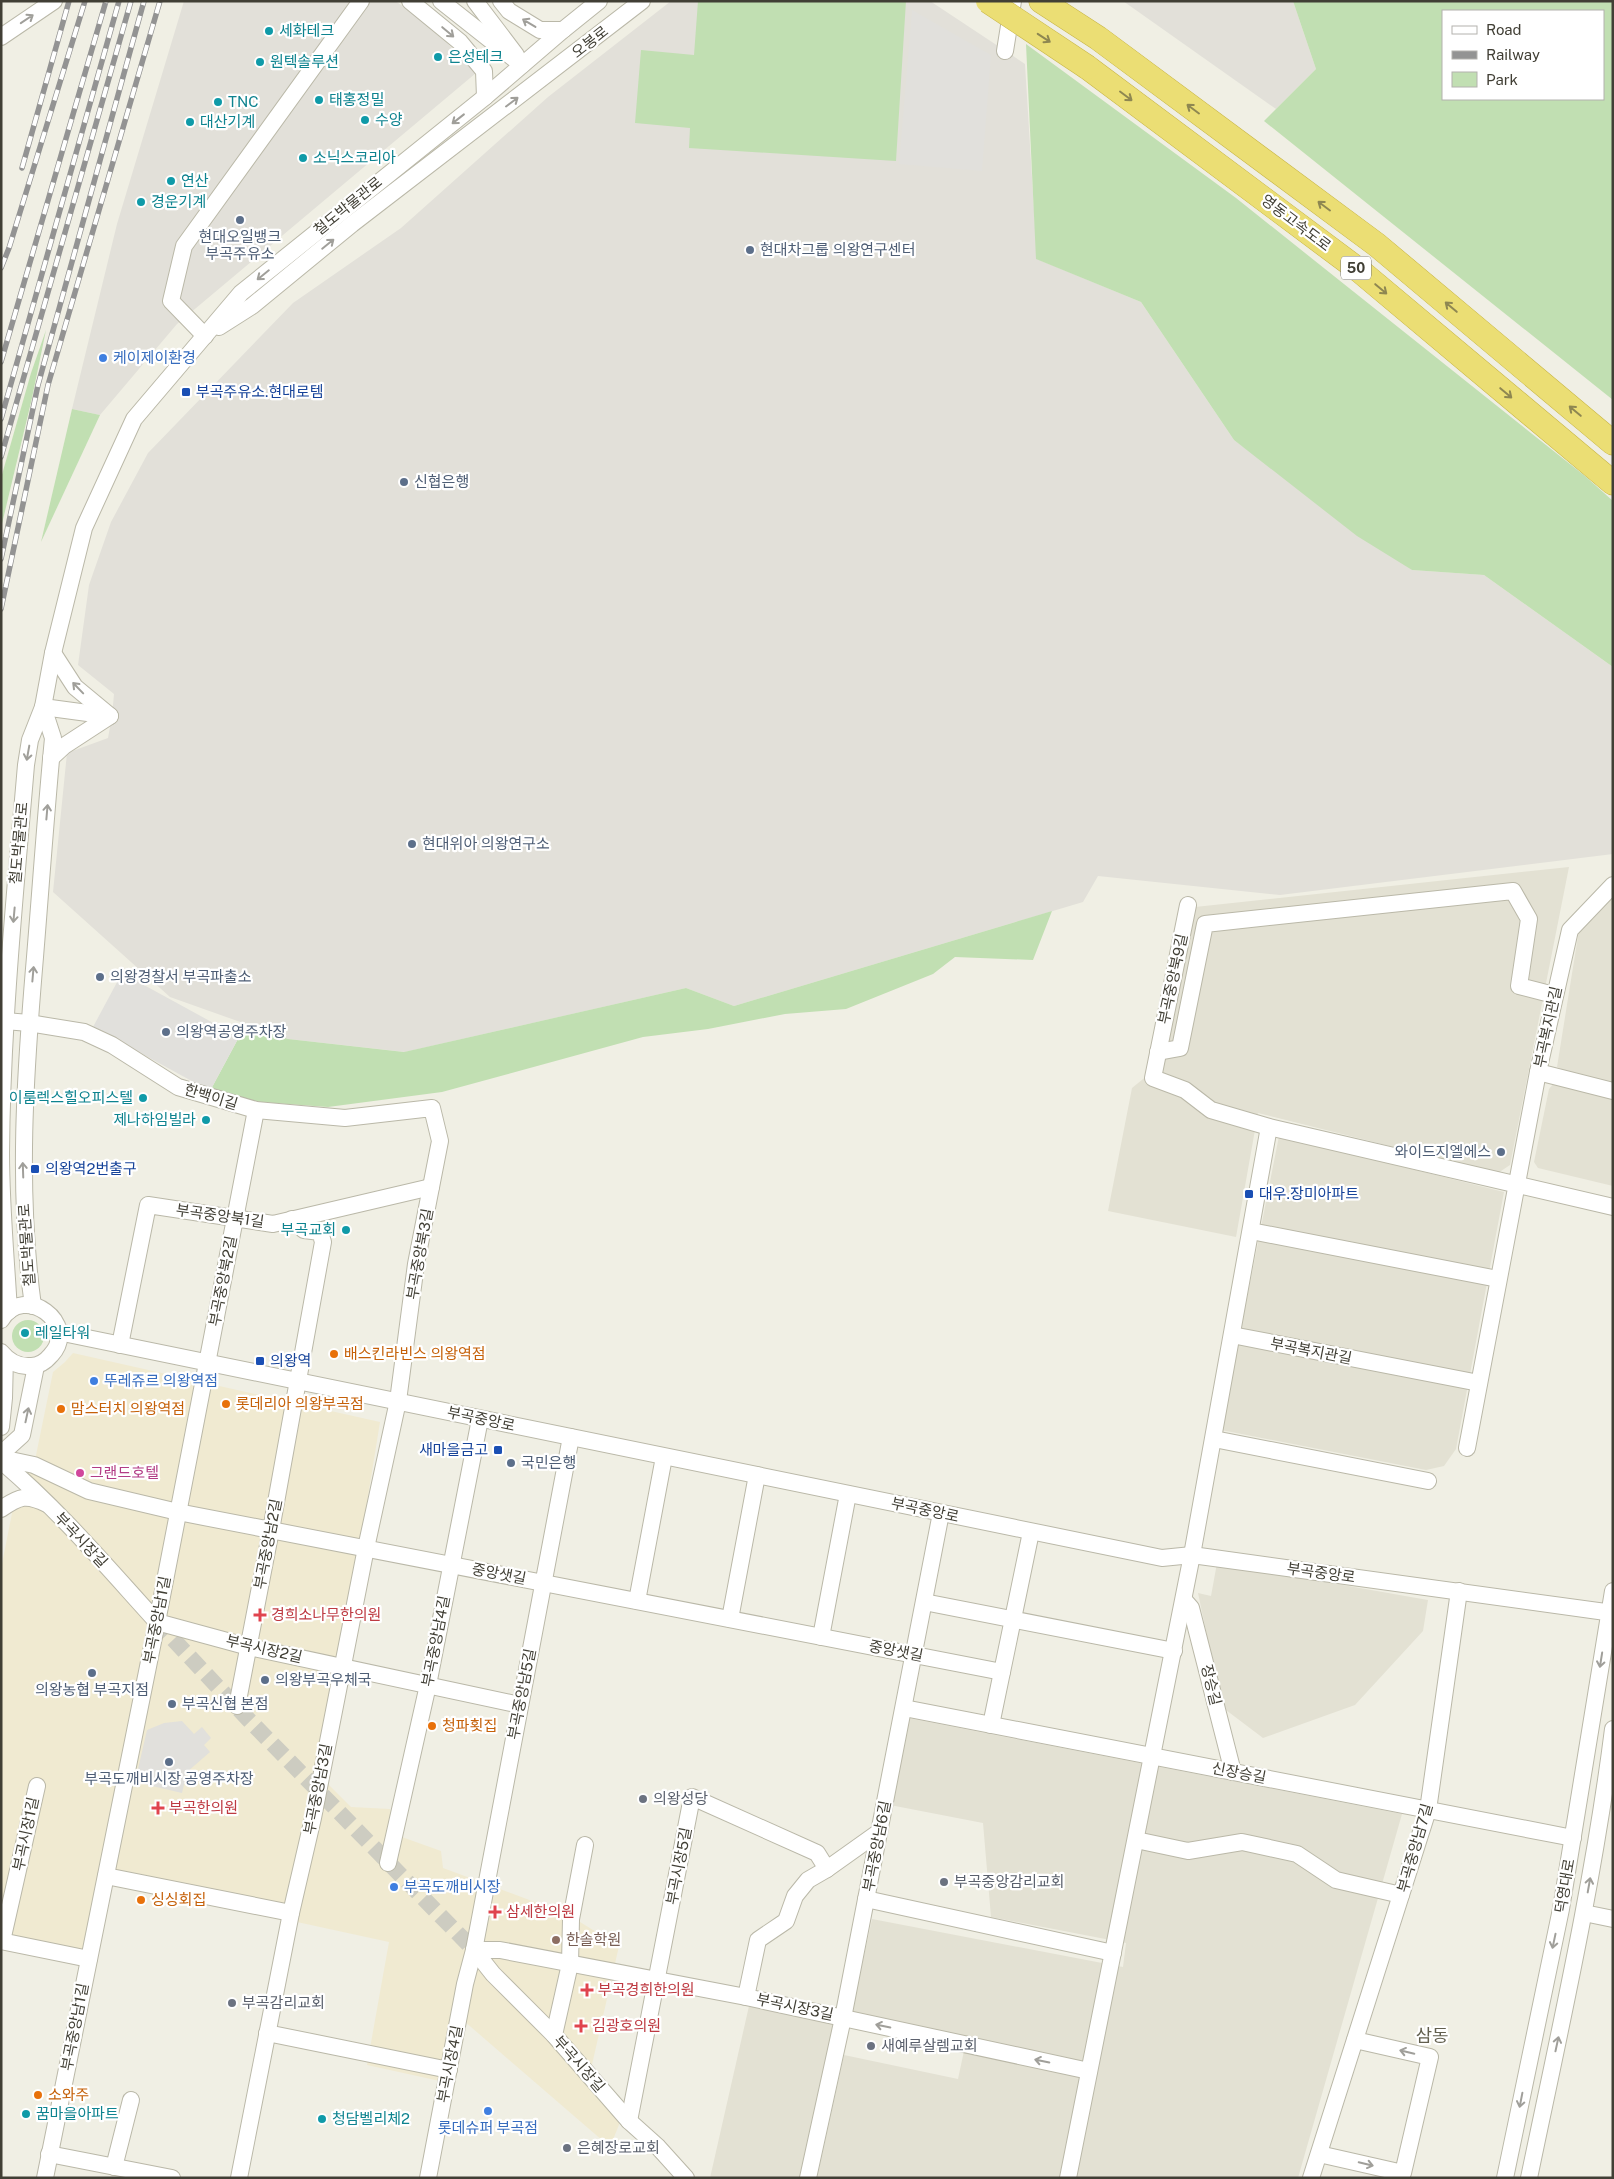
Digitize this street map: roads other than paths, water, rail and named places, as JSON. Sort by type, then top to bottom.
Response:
[{"type":"highway","name":"영동고속도로","points":[[988,1],[1087,66],[1360,271],[1613,483]]},
{"type":"highway","name":"영동고속도로","points":[[1041,1],[1098,38],[1377,245],[1613,443]]},
{"type":"street","points":[[1,36],[54,1]]},
{"type":"street","points":[[205,336],[171,301],[184,246],[361,1]]},
{"type":"street","points":[[410,1],[460,42],[484,71],[485,98]]},
{"type":"street","points":[[475,1],[537,83]]},
{"type":"street","points":[[500,1],[509,11],[540,30],[563,30]]},
{"type":"street","name":"오봉로","points":[[522,65],[599,1]]},
{"type":"street","name":"오봉로","points":[[537,83],[642,1]]},
{"type":"street","points":[[1006,51],[1012,1]]},
{"type":"street","points":[[447,5],[522,65]]},
{"type":"street","name":"철도박물관로","points":[[5,1316],[1,1154],[5,1022],[26,764],[30,740],[43,707],[53,653],[84,528],[134,419],[241,293],[485,98],[522,65]]},
{"type":"street","name":"철도박물관로","points":[[205,336],[252,306],[352,224],[537,83]]},
{"type":"street","points":[[53,653],[75,687],[111,716]]},
{"type":"street","points":[[43,707],[111,716]]},
{"type":"street","name":"철도박물관로","points":[[33,1306],[24,1216],[23,1156],[29,1022],[53,738],[43,707]]},
{"type":"street","points":[[51,758],[64,746],[111,716]]},
{"type":"street","name":"부곡복지관길","points":[[1467,1448],[1538,1072],[1570,930],[1613,885]]},
{"type":"street","points":[[1158,1052],[1180,1048],[1205,924],[1513,891],[1529,919],[1519,986],[1554,995]]},
{"type":"street","name":"부곡중앙북9길","points":[[1188,905],[1153,1078],[1185,1090],[1211,1110],[1269,1128]]},
{"type":"street","name":"한백이길","points":[[5,1022],[29,1022],[84,1032],[112,1045],[178,1087],[256,1110],[345,1118],[432,1108]]},
{"type":"street","points":[[1538,1072],[1613,1091]]},
{"type":"street","name":"부곡중앙북3길","points":[[398,1401],[416,1264],[440,1141],[432,1108]]},
{"type":"street","name":"부곡중앙북2길","points":[[206,1362],[256,1110]]},
{"type":"street","points":[[1068,2178],[1184,1600],[1269,1128],[1613,1207]]},
{"type":"street","name":"부곡중앙북1길","points":[[120,1345],[148,1205],[273,1224],[431,1187]]},
{"type":"street","points":[[292,1220],[304,1230],[320,1232],[323,1242],[298,1381]]},
{"type":"street","points":[[1251,1232],[1498,1279]]},
{"type":"street","points":[[3,1355],[14,1364],[25,1367],[36,1366],[46,1361],[58,1343],[58,1332],[52,1318],[40,1308],[24,1306],[5,1316]]},
{"type":"street","name":"부곡중앙로","points":[[58,1332],[1162,1558],[1192,1555],[1611,1612]]},
{"type":"street","name":"부곡복지관길","points":[[1232,1335],[1479,1383]]},
{"type":"street","points":[[1,1427],[4,1398],[3,1355]]},
{"type":"street","name":"부곡중앙남1길","points":[[45,2178],[157,1622],[206,1362]]},
{"type":"street","points":[[1,1454],[22,1435],[36,1366]]},
{"type":"street","name":"부곡중앙남2길","points":[[237,1706],[298,1381]]},
{"type":"street","name":"부곡중앙남3길","points":[[239,2178],[290,1913],[313,1818],[366,1548],[398,1401]]},
{"type":"street","name":"부곡중앙남4길","points":[[388,1863],[428,1685],[480,1419]]},
{"type":"street","name":"부곡중앙남5길","points":[[474,1950],[572,1437]]},
{"type":"street","points":[[1214,1439],[1428,1481]]},
{"type":"street","points":[[637,1601],[664,1457]]},
{"type":"street","name":"중앙샛길","points":[[1,1459],[34,1465],[90,1491],[178,1512],[1002,1672]]},
{"type":"street","name":"부곡시장길","points":[[1,1459],[26,1482],[157,1622]]},
{"type":"street","points":[[730,1619],[757,1476]]},
{"type":"street","points":[[820,1637],[848,1494]]},
{"type":"street","points":[[1,1509],[16,1498],[36,1499],[47,1504]]},
{"type":"street","name":"부곡중앙남6길","points":[[808,2178],[843,2018],[941,1513]]},
{"type":"street","points":[[991,1725],[1031,1532]]},
{"type":"street","name":"부곡중앙남7길","points":[[1311,2178],[1428,1810],[1459,1591]]},
{"type":"street","name":"덕영대로","points":[[1505,2178],[1561,1909],[1613,1591]]},
{"type":"street","name":"장승길","points":[[1184,1600],[1191,1608],[1233,1772]]},
{"type":"street","points":[[924,1602],[1174,1651]]},
{"type":"street","name":"부곡시장2길","points":[[157,1622],[249,1647],[520,1705]]},
{"type":"street","name":"신장승길","points":[[904,1708],[1573,1838]]},
{"type":"street","name":"덕영대로","points":[[1529,2178],[1584,1913],[1603,1807],[1613,1728]]},
{"type":"street","name":"부곡시장1길","points":[[37,1786],[2,1941],[89,1959]]},
{"type":"street","name":"부곡시장5길","points":[[629,2121],[692,1796],[817,1853],[827,1869]]},
{"type":"street","points":[[827,1869],[879,1832]]},
{"type":"street","points":[[1136,1840],[1188,1851],[1242,1842],[1297,1854],[1336,1880],[1401,1895]]},
{"type":"street","points":[[554,2035],[570,1964],[571,1918],[585,1845]]},
{"type":"street","name":"부곡시장3길","points":[[746,1996],[758,1940],[786,1921],[795,1896],[808,1880],[827,1869]]},
{"type":"street","points":[[106,1876],[290,1913]]},
{"type":"street","points":[[866,1899],[1113,1953]]},
{"type":"street","points":[[1584,1913],[1613,1919]]},
{"type":"street","name":"부곡시장길","points":[[474,1950],[493,1974],[554,2035],[629,2121],[686,2178]]},
{"type":"street","name":"부곡시장3길","points":[[474,1950],[500,1950],[746,1996],[1089,2071]]},
{"type":"street","name":"부곡시장4길","points":[[428,2178],[474,1950]]},
{"type":"street","points":[[267,2033],[449,2070]]},
{"type":"street","points":[[1319,2154],[1404,2173],[1430,2057],[1355,2040]]},
{"type":"street","points":[[114,2167],[131,2100]]},
{"type":"street","points":[[49,2154],[172,2178]]},
{"type":"tunnel","points":[[157,1622],[248,1719],[474,1950]]},
{"type":"railway","points":[[22,168],[69,1]]},
{"type":"railway","points":[[1,268],[9,248],[85,1]]},
{"type":"railway","points":[[1,362],[106,1]]},
{"type":"railway","points":[[1,419],[119,1]]},
{"type":"railway","points":[[1,457],[131,1]]},
{"type":"railway","points":[[1,559],[38,385],[144,1]]},
{"type":"railway","points":[[1,609],[48,385],[160,1]]},
{"type":"place","name":"세화테크","points":[[269,31]]},
{"type":"place","name":"은성테크","points":[[438,57]]},
{"type":"place","name":"원텍솔루션","points":[[260,62]]},
{"type":"place","name":"태홍정밀","points":[[319,100]]},
{"type":"place","name":"TNC","points":[[218,102]]},
{"type":"place","name":"수양","points":[[365,120]]},
{"type":"place","name":"대산기계","points":[[190,122]]},
{"type":"place","name":"소닉스코리아","points":[[303,158]]},
{"type":"place","name":"연산","points":[[171,181]]},
{"type":"place","name":"경운기계","points":[[141,202]]},
{"type":"place","name":"현대오일뱅크 부곡주유소","points":[[240,220]]},
{"type":"place","name":"현대차그룹 의왕연구센터","points":[[750,250]]},
{"type":"place","name":"케이제이환경","points":[[103,358]]},
{"type":"place","name":"부곡주유소.현대로템","points":[[186,392]]},
{"type":"place","name":"신협은행","points":[[404,482]]},
{"type":"place","name":"현대위아 의왕연구소","points":[[412,844]]},
{"type":"place","name":"의왕경찰서 부곡파출소","points":[[100,977]]},
{"type":"place","name":"의왕역공영주차장","points":[[166,1032]]},
{"type":"place","name":"이룸렉스힐오피스텔","points":[[143,1098]]},
{"type":"place","name":"제나하임빌라","points":[[206,1120]]},
{"type":"place","name":"와이드지엘에스","points":[[1501,1152]]},
{"type":"place","name":"의왕역2번출구","points":[[35,1169]]},
{"type":"place","name":"대우.장미아파트","points":[[1249,1194]]},
{"type":"place","name":"부곡교회","points":[[346,1230]]},
{"type":"place","name":"레일타워","points":[[25,1333]]},
{"type":"place","name":"배스킨라빈스 의왕역점","points":[[334,1354]]},
{"type":"place","name":"의왕역","points":[[260,1361]]},
{"type":"place","name":"뚜레쥬르 의왕역점","points":[[94,1381]]},
{"type":"place","name":"롯데리아 의왕부곡점","points":[[226,1404]]},
{"type":"place","name":"맘스터치 의왕역점","points":[[61,1409]]},
{"type":"place","name":"새마을금고","points":[[498,1450]]},
{"type":"place","name":"국민은행","points":[[511,1463]]},
{"type":"place","name":"그랜드호텔","points":[[80,1473]]},
{"type":"place","name":"경희소나무한의원","points":[[260,1615]]},
{"type":"place","name":"의왕농협 부곡지점","points":[[92,1673]]},
{"type":"place","name":"의왕부곡우체국","points":[[265,1680]]},
{"type":"place","name":"부곡신협 본점","points":[[172,1704]]},
{"type":"place","name":"청파횟집","points":[[432,1726]]},
{"type":"place","name":"부곡도깨비시장 공영주차장","points":[[169,1762]]},
{"type":"place","name":"의왕성당","points":[[643,1799]]},
{"type":"place","name":"부곡한의원","points":[[158,1808]]},
{"type":"place","name":"부곡중앙감리교회","points":[[944,1882]]},
{"type":"place","name":"부곡도깨비시장","points":[[394,1887]]},
{"type":"place","name":"싱싱회집","points":[[141,1900]]},
{"type":"place","name":"삼세한의원","points":[[495,1912]]},
{"type":"place","name":"한솔학원","points":[[556,1940]]},
{"type":"place","name":"부곡경희한의원","points":[[587,1990]]},
{"type":"place","name":"부곡감리교회","points":[[232,2003]]},
{"type":"place","name":"김광호의원","points":[[581,2026]]},
{"type":"place","name":"새예루살렘교회","points":[[871,2046]]},
{"type":"place","name":"소와주","points":[[38,2095]]},
{"type":"place","name":"롯데슈퍼 부곡점","points":[[488,2111]]},
{"type":"place","name":"꿈마을아파트","points":[[26,2114]]},
{"type":"place","name":"청담벨리체2","points":[[322,2119]]},
{"type":"place","name":"은혜장로교회","points":[[567,2148]]},
{"type":"district","name":"삼동","points":[[1432,2036]]}]
